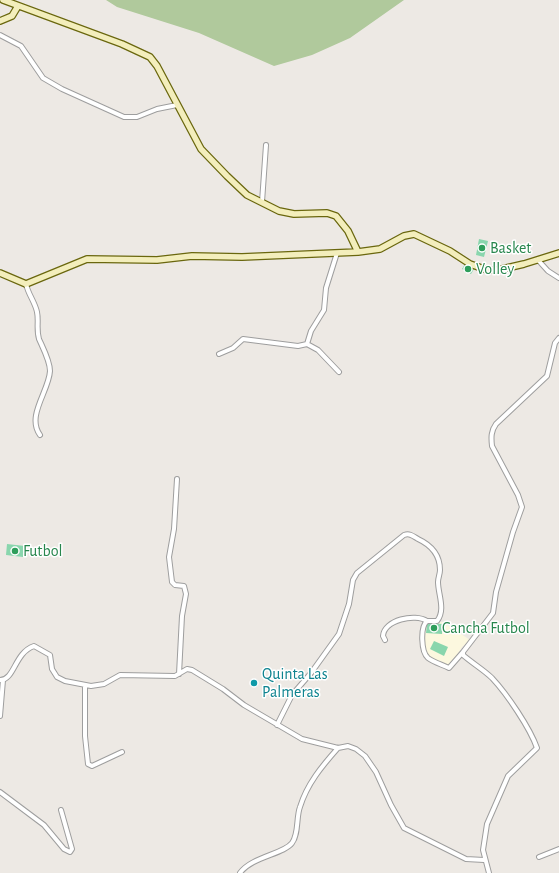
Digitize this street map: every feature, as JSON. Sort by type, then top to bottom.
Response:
[{"type":"street","points":[[3,0],[122,44],[150,57],[157,66],[204,153],[247,195],[286,213],[310,215],[327,213],[336,216],[348,231],[358,252]]},
{"type":"street","points":[[0,21],[12,16],[18,6]]},
{"type":"street","points":[[0,35],[21,46],[43,78],[62,89],[119,115],[137,117],[152,110],[177,105]]},
{"type":"street","points":[[262,202],[266,145]]},
{"type":"street","points":[[0,273],[26,284],[87,260],[157,260],[192,256],[242,257],[337,254],[380,249],[404,236],[414,234],[450,251],[470,264],[488,270],[498,270],[559,253]]},
{"type":"street","points":[[307,344],[311,331],[324,310],[326,288],[337,254]]},
{"type":"street","points":[[538,260],[548,271],[559,278]]},
{"type":"street","points":[[26,284],[31,302],[37,310],[37,331],[50,369],[46,391],[37,409],[36,430],[40,435]]},
{"type":"street","points":[[426,621],[423,626],[423,634],[424,649],[428,658],[449,668],[493,613],[496,592],[512,532],[522,507],[518,495],[492,446],[492,429],[547,376],[555,343],[559,338]]},
{"type":"street","points":[[219,354],[233,348],[243,339],[298,346],[307,344],[318,350],[339,372]]},
{"type":"street","points":[[177,479],[174,529],[169,557],[172,582],[175,585],[184,586],[186,594],[182,616],[179,674]]},
{"type":"street","points":[[277,725],[292,695],[339,634],[349,604],[353,580],[357,573],[397,540],[408,534],[428,545],[435,552],[439,561],[438,581],[441,607],[440,615],[437,621],[426,621],[416,616],[393,623],[384,630],[383,636],[385,640]]},
{"type":"street","points":[[0,716],[1,680],[13,671],[22,654],[34,646],[50,655],[52,669],[57,677],[65,681],[85,685],[99,686],[120,675],[146,674],[164,676],[179,674],[187,669],[201,674],[244,705],[302,740],[338,748],[348,746],[356,749],[370,761],[404,828],[466,859],[484,860]]},
{"type":"street","points":[[463,652],[468,660],[491,677],[504,692],[534,740],[537,748],[508,776],[486,824],[483,850],[484,860],[490,873]]},
{"type":"street","points":[[85,685],[85,736],[88,764],[92,766],[122,752]]},
{"type":"street","points":[[240,873],[260,858],[290,846],[294,841],[299,808],[306,788],[338,748]]},
{"type":"street","points":[[0,792],[44,825],[64,849],[70,852],[72,849],[61,810]]},
{"type":"street","points":[[539,857],[559,849]]},
{"type":"shaded area","points":[[443,622],[470,640],[462,647],[449,667],[428,657],[425,650],[425,623]]},
{"type":"green space","points":[[106,0],[404,0],[350,38],[312,55],[274,66],[199,33],[117,7]]},
{"type":"green space","name":"Basket","points":[[479,239],[488,241],[484,257],[476,255]]},
{"type":"green space","name":"Volley","points":[[465,264],[474,269],[471,274],[462,269]]},
{"type":"green space","name":"Futbol","points":[[7,544],[25,546],[23,557],[6,555]]},
{"type":"green space","name":"Cancha Futbol","points":[[427,623],[443,624],[442,634],[426,633]]},
{"type":"green space","points":[[434,641],[448,647],[444,656],[430,649]]},
{"type":"place","name":"Basket","points":[[482,248]]},
{"type":"place","name":"Volley","points":[[468,269]]},
{"type":"place","name":"Futbol","points":[[15,551]]},
{"type":"place","name":"Cancha Futbol","points":[[434,628]]},
{"type":"place","name":"Quinta Las Palmeras","points":[[254,683]]}]
